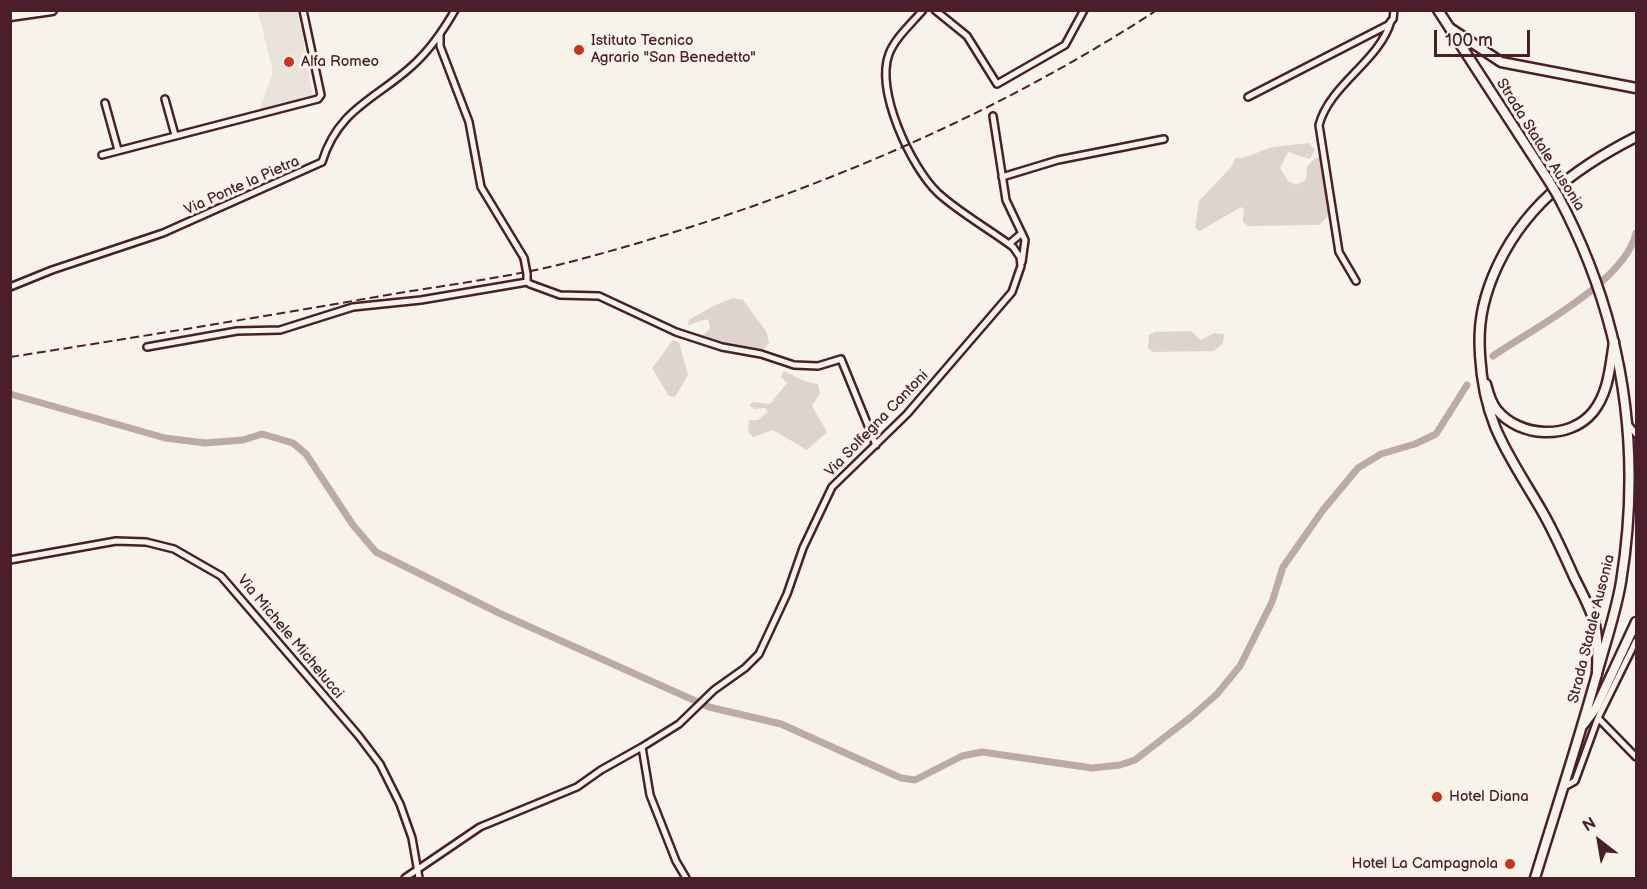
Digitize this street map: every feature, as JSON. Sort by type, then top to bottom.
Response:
[{"type":"main road","points":[[10,16],[52,10]]},
{"type":"main road","name":"Strada Statale Ausonia","points":[[1438,10],[1558,196],[1589,258],[1623,377],[1628,424],[1630,489],[1620,585],[1583,725]]},
{"type":"main road","points":[[1449,28],[1501,62],[1636,88]]},
{"type":"main road","points":[[1597,674],[1598,644],[1595,624],[1544,515],[1498,436],[1485,402],[1479,331],[1482,304],[1507,245],[1521,223],[1563,182],[1612,149],[1636,137]]},
{"type":"main road","points":[[1481,372],[1496,409],[1507,418],[1536,432],[1553,432],[1572,428],[1586,419],[1599,403],[1609,373],[1614,342]]},
{"type":"main road","points":[[1535,879],[1583,725],[1596,708],[1636,622]]},
{"type":"street","points":[[102,154],[318,99],[321,95],[303,10]]},
{"type":"street","name":"Via Ponte la Pietra","points":[[10,287],[51,270],[163,233],[307,171],[322,162],[328,143],[358,105],[411,67],[440,35],[455,10]]},
{"type":"street","points":[[923,10],[889,54],[885,77],[887,97],[922,174],[939,193],[1009,244],[1020,257],[1021,266]]},
{"type":"street","points":[[935,10],[967,36],[997,84],[1065,45],[1084,10]]},
{"type":"street","points":[[1356,281],[1339,252],[1319,125],[1339,93],[1380,43],[1394,10]]},
{"type":"street","points":[[1248,97],[1391,21]]},
{"type":"street","points":[[440,35],[440,46],[469,122],[481,187],[524,258],[527,282]]},
{"type":"street","points":[[165,99],[175,135]]},
{"type":"street","points":[[105,103],[118,150]]},
{"type":"street","points":[[993,116],[1006,200],[1022,233],[1009,244]]},
{"type":"street","points":[[1002,177],[1058,160],[1164,139]]},
{"type":"street","name":"Via Solfegna Cantoni","points":[[405,879],[480,827],[577,787],[601,770],[679,724],[714,690],[745,668],[759,654],[832,487],[907,414],[1012,292],[1021,266],[1025,240],[1022,233]]},
{"type":"street","points":[[147,347],[237,331],[280,330],[352,307],[421,300],[527,282],[560,294],[598,296],[676,332],[722,347],[761,354],[794,365],[818,366],[841,359],[876,445]]},
{"type":"street","points":[[1628,424],[1636,434]]},
{"type":"street","points":[[1630,489],[1636,478]]},
{"type":"street","name":"Via Michele Michelucci","points":[[10,560],[116,541],[146,542],[174,549],[200,561],[221,576],[358,735],[380,764],[400,804],[419,879]]},
{"type":"street","points":[[1563,788],[1575,781],[1598,718],[1636,641]]},
{"type":"street","points":[[1598,718],[1636,757]]},
{"type":"street","points":[[642,747],[650,795],[676,861],[686,879]]},
{"type":"shaded area","name":"Alfa Romeo","points":[[258,11],[298,11],[313,96],[259,111],[273,72]]},
{"type":"shaded area","points":[[1309,143],[1315,150],[1310,159],[1288,152],[1280,168],[1288,181],[1296,185],[1306,180],[1307,167],[1315,158],[1321,157],[1329,215],[1319,225],[1248,226],[1243,222],[1244,209],[1241,207],[1200,231],[1195,228],[1199,201],[1232,166],[1235,158],[1243,158],[1272,147]]},
{"type":"shaded area","points":[[733,298],[743,300],[766,331],[769,343],[764,349],[713,343],[702,336],[710,328],[708,319],[688,325],[689,320]]},
{"type":"shaded area","points":[[1191,331],[1201,340],[1214,333],[1224,334],[1223,343],[1214,351],[1152,352],[1148,348],[1149,335],[1155,332]]},
{"type":"shaded area","points":[[673,340],[679,342],[688,375],[675,397],[669,396],[652,368]]},
{"type":"shaded area","points":[[784,371],[804,381],[818,384],[820,393],[812,406],[827,432],[807,450],[773,430],[753,437],[748,431],[749,420],[758,420],[768,412],[765,408],[755,409],[750,406],[752,402],[770,404],[787,383],[781,377]]},
{"type":"waterway","points":[[1493,356],[1553,318],[1597,286],[1615,269],[1628,251],[1636,233]]},
{"type":"waterway","points":[[10,394],[165,438],[205,443],[243,440],[262,434],[293,443],[306,454],[353,525],[376,552],[501,614],[709,707],[781,724],[901,778],[915,780],[962,756],[982,752],[1092,768],[1120,765],[1135,760],[1217,694],[1240,666],[1272,602],[1283,567],[1323,510],[1358,468],[1381,454],[1415,444],[1436,434],[1467,385]]},
{"type":"railway","points":[[10,357],[516,274],[562,264],[640,242],[794,191],[944,128],[1088,53],[1157,10]]},
{"type":"place","name":"Istituto Tecnico Agrario \"San Benedetto\"","points":[[579,50]]},
{"type":"place","name":"Alfa Romeo","points":[[289,62]]},
{"type":"place","name":"Hotel Diana","points":[[1437,797]]},
{"type":"place","name":"Hotel La Campagnola","points":[[1510,864]]}]
